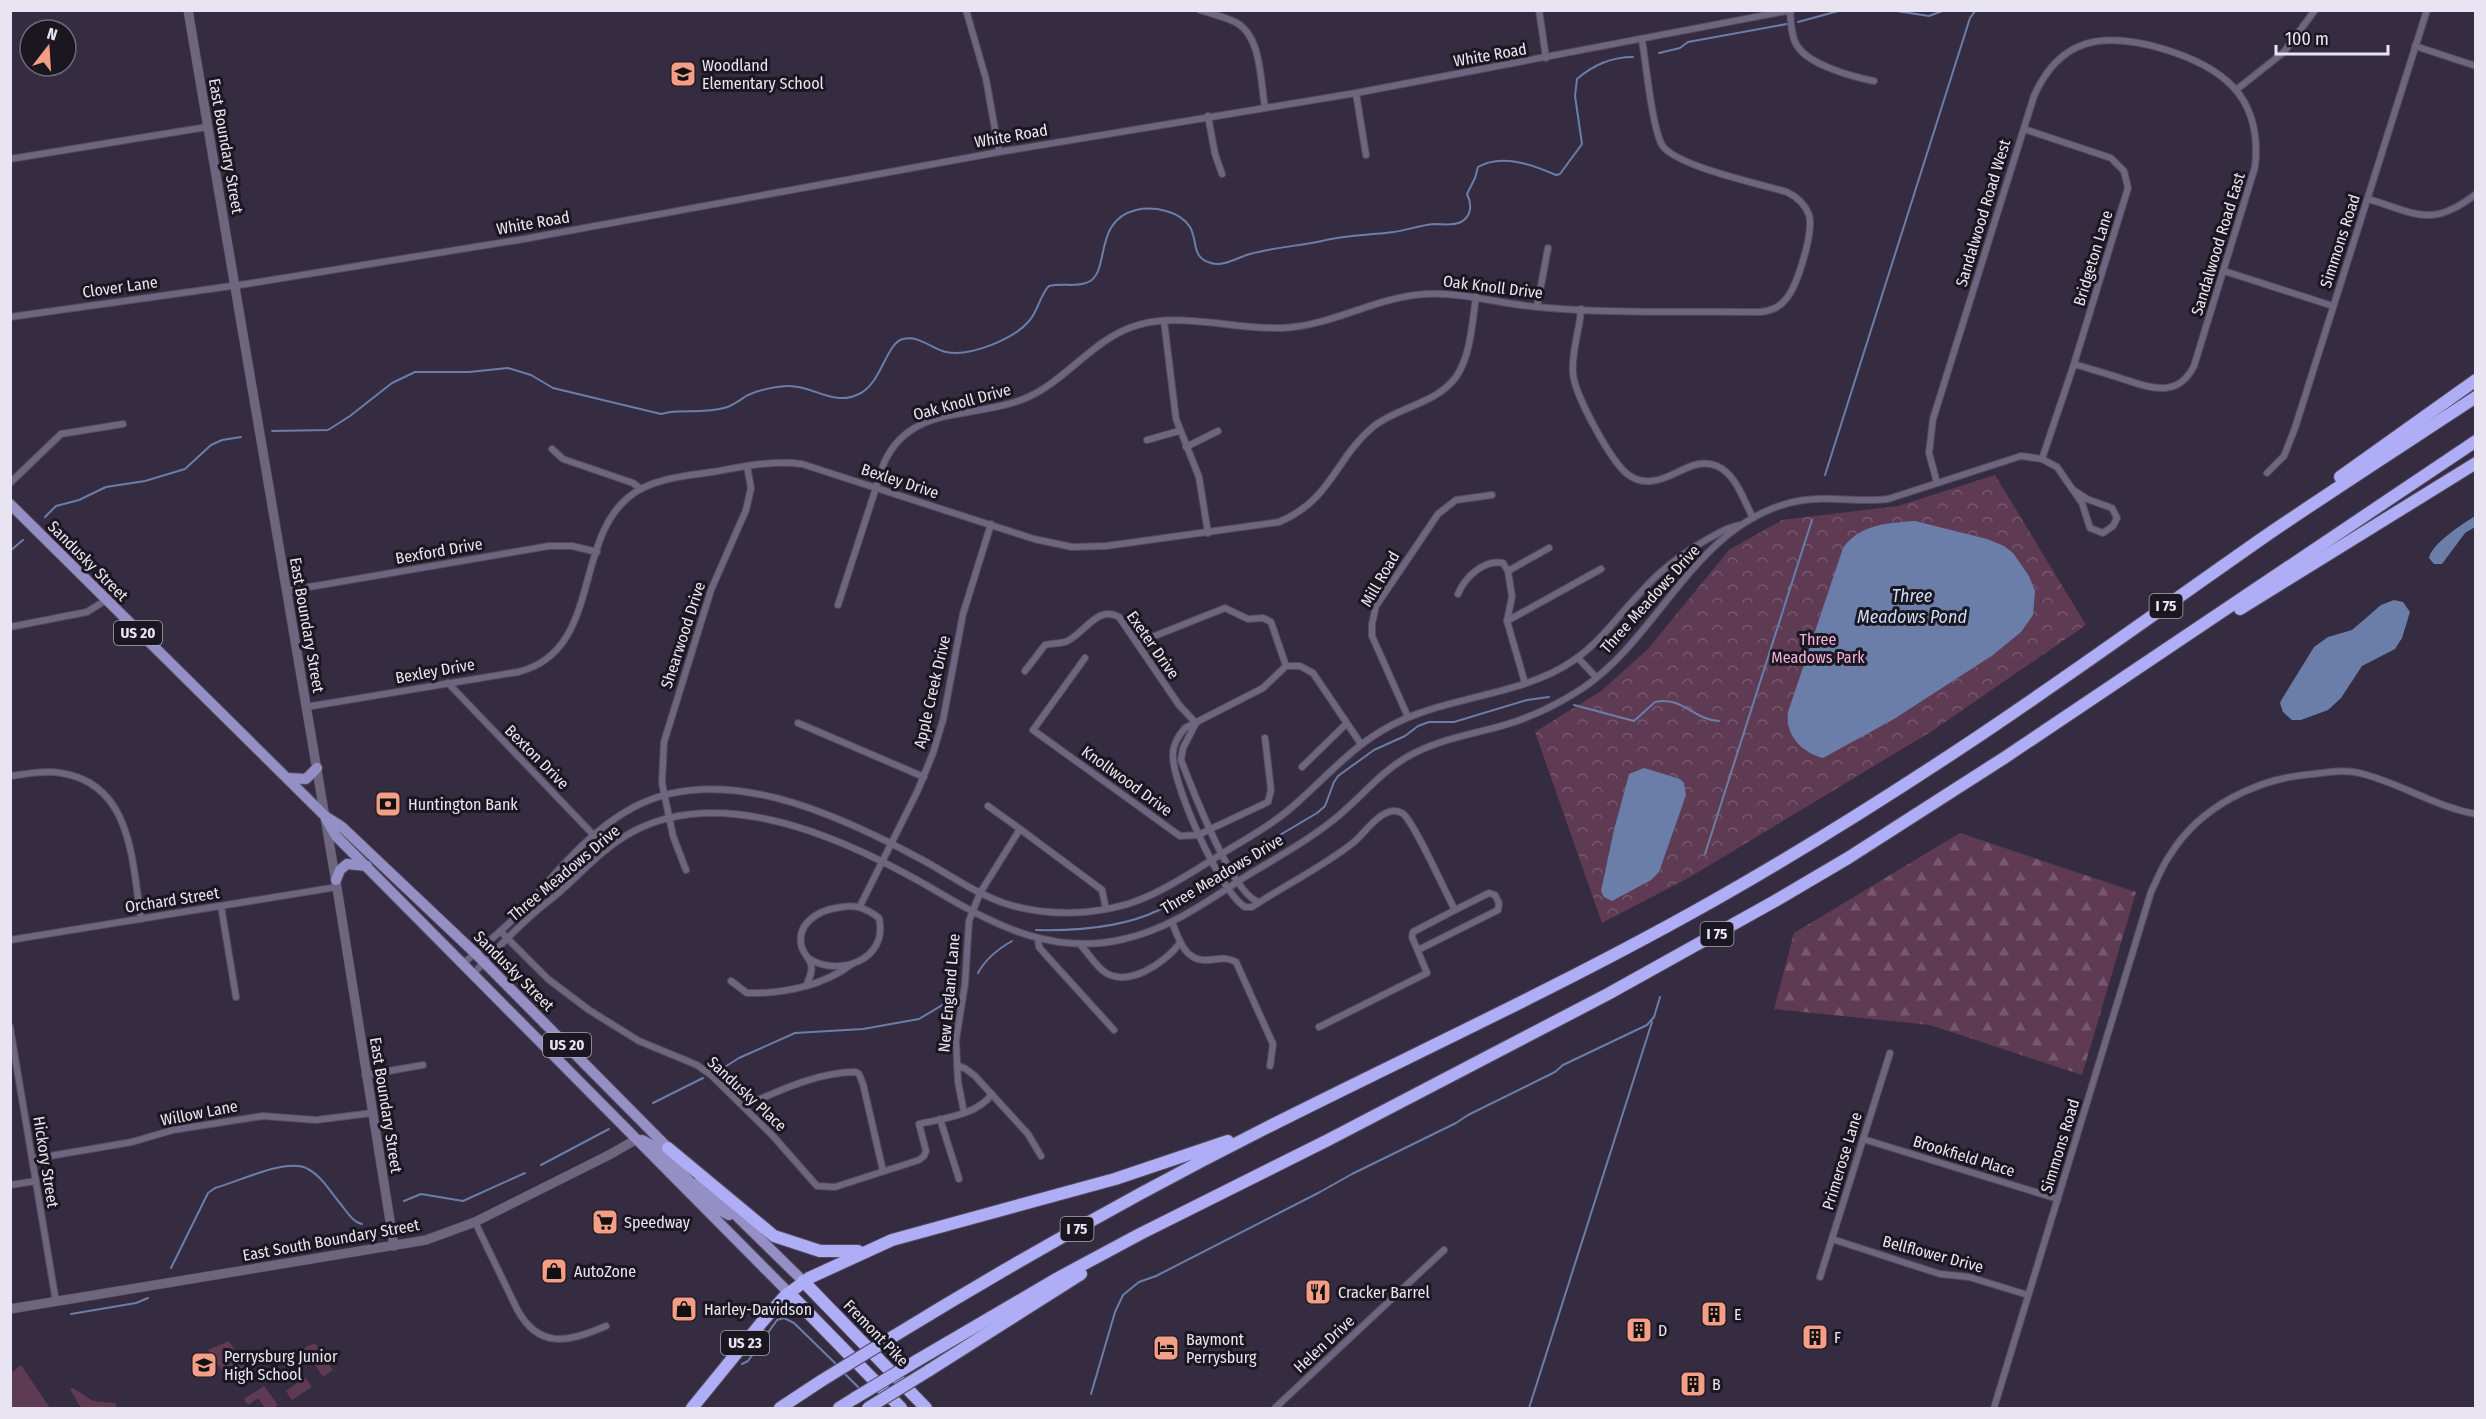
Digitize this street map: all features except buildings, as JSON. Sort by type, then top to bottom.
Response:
[{"type":"highway","points":[[2270,533],[2286,516],[2475,380]]},
{"type":"highway","name":"I 75","points":[[780,1408],[894,1336],[1035,1252],[1264,1130],[1626,948],[1768,869],[1907,784],[1982,734],[2270,533],[2475,397]]},
{"type":"highway","name":"I 75","points":[[839,1408],[1058,1278],[1140,1234],[1348,1130],[1617,988],[1775,901],[1933,804],[2475,441]]},
{"type":"highway","points":[[2188,635],[2235,612],[2475,463]]},
{"type":"highway","points":[[803,1281],[871,1248],[924,1229],[1115,1179],[1264,1130]]},
{"type":"highway","points":[[668,1148],[774,1236],[820,1251],[848,1252],[871,1248]]},
{"type":"highway","points":[[868,1408],[1041,1300],[1140,1234]]},
{"type":"highway","name":"US 23","points":[[692,1408],[762,1322],[803,1281]]},
{"type":"highway","name":"Fremont Pike","points":[[803,1281],[926,1408]]},
{"type":"highway","name":"US 20","points":[[789,1293],[901,1408]]},
{"type":"main road","name":"Sandusky Street","points":[[10,504],[325,816],[342,827],[475,953],[740,1221],[803,1281]]},
{"type":"main road","points":[[287,778],[306,779],[317,768]]},
{"type":"main road","name":"Sandusky Street","points":[[325,816],[336,836],[789,1293]]},
{"type":"main road","points":[[336,883],[340,870],[347,864],[367,866]]},
{"type":"main road","points":[[637,1139],[647,1141],[656,1147],[717,1209],[740,1221]]},
{"type":"street","name":"East Boundary Street","points":[[188,10],[317,768],[394,1246]]},
{"type":"street","points":[[966,10],[986,79],[999,152]]},
{"type":"street","points":[[1200,10],[1233,21],[1251,38],[1265,107]]},
{"type":"street","points":[[1539,10],[1546,58]]},
{"type":"street","points":[[2236,90],[2284,52],[2315,10]]},
{"type":"street","name":"Simmons Road","points":[[2267,473],[2284,456],[2288,447],[2427,10]]},
{"type":"street","points":[[1791,11],[1795,42],[1803,53],[1847,76],[1874,81]]},
{"type":"street","name":"White Road","points":[[234,285],[593,227],[999,152],[1356,93],[1791,11]]},
{"type":"street","name":"Sandalwood Road West","points":[[1937,483],[1929,453],[1933,419],[2039,85],[2052,66],[2070,51],[2091,42],[2114,39],[2159,48]]},
{"type":"street","name":"Oak Knoll Drive","points":[[838,605],[889,452],[909,430],[930,421],[1002,406],[1027,398],[1052,382],[1111,336],[1138,325],[1164,321],[1257,328],[1292,328],[1323,322],[1372,304],[1410,296],[1444,294],[1537,307],[1581,309],[1760,312],[1771,310],[1785,302],[1791,293],[1809,237],[1811,222],[1807,211],[1792,195],[1684,162],[1668,152],[1658,133],[1642,40]]},
{"type":"street","points":[[2415,46],[2475,66]]},
{"type":"street","name":"Sandalwood Road East","points":[[2074,364],[2152,388],[2169,388],[2180,383],[2194,366],[2252,183],[2256,156],[2253,122],[2236,90],[2222,75],[2203,63],[2159,48]]},
{"type":"street","points":[[1356,93],[1366,155]]},
{"type":"street","points":[[1208,116],[1215,154],[1222,174]]},
{"type":"street","points":[[10,159],[207,127]]},
{"type":"street","name":"Bridgeton Lane","points":[[2024,129],[2111,158],[2120,166],[2127,182],[2127,195],[2042,459]]},
{"type":"street","points":[[2367,199],[2422,215],[2435,216],[2451,211],[2475,195]]},
{"type":"street","points":[[1537,307],[1548,248]]},
{"type":"street","points":[[2224,272],[2333,306]]},
{"type":"street","name":"Clover Lane","points":[[10,317],[234,285]]},
{"type":"street","name":"Bexley Drive","points":[[306,707],[524,671],[534,666],[553,652],[572,630],[597,552],[612,515],[626,499],[641,489],[660,481],[747,466],[786,462],[802,464],[1034,539],[1072,547],[1106,546],[1267,525],[1301,511],[1319,496],[1352,450],[1375,426],[1389,416],[1434,396],[1456,376],[1464,360],[1476,297]]},
{"type":"street","points":[[1581,309],[1573,360],[1574,381],[1581,402],[1621,468],[1636,479],[1647,481],[1660,479],[1698,464],[1717,466],[1731,478],[1753,518]]},
{"type":"street","points":[[1164,321],[1179,431],[1203,494],[1208,533]]},
{"type":"street","points":[[10,483],[61,434],[123,424]]},
{"type":"street","points":[[1147,440],[1179,431]]},
{"type":"street","points":[[1186,447],[1218,431]]},
{"type":"street","points":[[552,448],[562,459],[633,483],[641,489]]},
{"type":"street","name":"Three Meadows Drive","points":[[474,973],[607,849],[635,831],[683,815],[722,814],[777,823],[831,838],[881,860],[973,912],[1017,933],[1038,939],[1080,944],[1125,939],[1172,922],[1329,824],[1379,777],[1407,757],[1454,738],[1528,717],[1567,697],[1596,677],[1638,636],[1703,557],[1740,525],[1753,518],[1794,502],[1828,498],[1880,500],[2021,456],[2042,459]]},
{"type":"street","points":[[2042,459],[2057,467],[2084,507],[2090,528],[2103,533],[2113,526],[2116,514],[2112,508],[2086,499],[2072,489]]},
{"type":"street","name":"Shearwood Drive","points":[[686,870],[669,818],[664,795],[661,760],[667,729],[711,590],[746,510],[751,488],[747,466]]},
{"type":"street","name":"Mill Road","points":[[1408,717],[1372,636],[1376,606],[1438,514],[1456,500],[1492,495]]},
{"type":"street","name":"Apple Creek Drive","points":[[860,906],[924,777],[943,720],[963,614],[991,524]]},
{"type":"street","name":"Three Meadows Drive","points":[[464,963],[522,910],[560,867],[621,814],[664,795],[709,788],[749,793],[819,812],[891,843],[980,894],[1011,905],[1065,913],[1106,909],[1142,899],[1212,860],[1283,815],[1361,744],[1408,717],[1455,701],[1549,675],[1578,658],[1607,631],[1640,592],[1669,565],[1718,533],[1731,526],[1740,525]]},
{"type":"street","name":"Bexford Drive","points":[[286,591],[549,546],[572,546],[597,552]]},
{"type":"street","points":[[1508,571],[1549,548]]},
{"type":"street","points":[[1458,594],[1470,574],[1493,562],[1503,563],[1508,571],[1512,597],[1507,621],[1525,683]]},
{"type":"street","points":[[1507,621],[1601,569]]},
{"type":"street","points":[[10,627],[87,612],[106,600]]},
{"type":"street","points":[[1137,643],[1225,608],[1248,619],[1267,618],[1271,622],[1286,666]]},
{"type":"street","name":"Exeter Drive","points":[[1024,672],[1045,645],[1066,642],[1107,613],[1119,616],[1179,705],[1196,723]]},
{"type":"street","name":"Knollwood Drive","points":[[1085,658],[1033,730],[1180,836],[1198,835]]},
{"type":"street","points":[[1578,658],[1596,677]]},
{"type":"street","points":[[1361,744],[1313,673],[1300,666],[1286,666],[1263,688],[1185,728],[1178,737],[1172,754],[1174,772],[1198,835],[1229,888],[1245,907],[1252,907],[1354,843],[1387,812],[1395,810],[1405,815],[1455,910]]},
{"type":"street","name":"Bexton Drive","points":[[448,682],[506,746],[607,849]]},
{"type":"street","points":[[798,723],[924,777]]},
{"type":"street","points":[[1196,723],[1183,748],[1181,760],[1221,854],[1252,899],[1259,902]]},
{"type":"street","points":[[1302,767],[1347,724]]},
{"type":"street","points":[[1198,835],[1268,802],[1271,790],[1265,738]]},
{"type":"street","name":"Simmons Road","points":[[1994,1408],[2151,892],[2170,854],[2190,829],[2237,795],[2271,781],[2306,774],[2344,771],[2361,773],[2455,810],[2475,814]]},
{"type":"street","points":[[10,776],[38,772],[68,774],[96,788],[112,802],[126,829],[141,919]]},
{"type":"street","points":[[988,806],[1102,890],[1106,909]]},
{"type":"street","name":"New England Lane","points":[[964,1112],[960,1098],[956,1040],[965,984],[968,927],[980,894],[1020,829]]},
{"type":"street","name":"Orchard Street","points":[[10,940],[221,906],[336,883]]},
{"type":"street","points":[[1318,1027],[1427,974],[1412,937],[1413,932],[1489,893],[1495,895],[1499,903],[1498,909],[1494,912],[1418,950]]},
{"type":"street","points":[[221,906],[236,997]]},
{"type":"street","points":[[731,981],[747,993],[806,987],[833,976],[868,956],[879,942],[879,918],[860,906],[828,909],[805,924],[801,932],[801,945],[808,958],[811,974],[806,987]]},
{"type":"street","points":[[1172,922],[1183,948],[1202,961],[1229,958],[1236,962],[1274,1044],[1270,1066]]},
{"type":"street","name":"Sandusky Place","points":[[500,931],[548,979],[574,999],[639,1041],[697,1065],[744,1106],[817,1186],[834,1187],[924,1156],[926,1151],[919,1124],[940,1119]]},
{"type":"street","points":[[1038,939],[1039,947],[1114,1030]]},
{"type":"street","points":[[1080,944],[1103,970],[1114,976],[1127,978],[1173,953],[1180,943]]},
{"type":"street","points":[[808,958],[814,962],[829,965],[852,964]]},
{"type":"street","name":"Hickory Street","points":[[10,1027],[56,1302]]},
{"type":"street","name":"Primerose Lane","points":[[1820,1277],[1890,1053]]},
{"type":"street","points":[[365,1075],[423,1065]]},
{"type":"street","points":[[957,1065],[970,1071],[992,1094],[1028,1134],[1041,1156]]},
{"type":"street","points":[[744,1106],[801,1083],[833,1074],[856,1072],[863,1084],[883,1170]]},
{"type":"street","points":[[959,1179],[940,1119],[981,1104],[992,1094]]},
{"type":"street","name":"Willow Lane","points":[[32,1159],[132,1142],[173,1130],[262,1116],[316,1120],[372,1113]]},
{"type":"street","name":"East South Boundary Street","points":[[10,1309],[394,1246],[443,1235],[475,1222],[637,1139]]},
{"type":"street","name":"Brookfield Place","points":[[1863,1139],[2058,1199]]},
{"type":"street","points":[[10,1185],[36,1181]]},
{"type":"street","points":[[475,1222],[520,1315],[534,1332],[548,1338],[566,1339],[589,1334],[606,1326]]},
{"type":"street","name":"Bellflower Drive","points":[[1832,1239],[1940,1274],[1969,1277],[2028,1295]]},
{"type":"street","name":"Helen Drive","points":[[1275,1408],[1444,1250]]},
{"type":"green space","name":"Three Meadows Park","points":[[1995,475],[2086,625],[1932,731],[1690,877],[1602,923],[1535,732],[1601,691],[1648,649],[1729,550],[1782,520],[1898,506]]},
{"type":"green space","points":[[1960,833],[2136,892],[2082,1075],[1930,1025],[1774,1009],[1794,933]]},
{"type":"green space","points":[[229,1341],[248,1371],[230,1383],[208,1350]]},
{"type":"green space","points":[[315,1343],[333,1370],[323,1377],[304,1348]]},
{"type":"green space","points":[[21,1365],[50,1408],[11,1408],[11,1373]]},
{"type":"green space","points":[[305,1377],[312,1387],[292,1400],[286,1391]]},
{"type":"green space","points":[[264,1386],[278,1405],[265,1408],[258,1398],[248,1405],[244,1399]]},
{"type":"green space","points":[[73,1388],[93,1401],[115,1403],[118,1408],[81,1408],[70,1389]]},
{"type":"water","points":[[2475,516],[2475,527],[2465,533],[2442,564],[2434,564],[2429,558],[2436,546]]},
{"type":"water","name":"Three Meadows Pond","points":[[1915,521],[1987,539],[2004,546],[2013,553],[2029,576],[2035,591],[2033,615],[2021,632],[1993,655],[1894,719],[1823,758],[1808,752],[1792,735],[1788,712],[1843,548],[1866,529],[1885,524]]},
{"type":"water","points":[[2394,600],[2403,602],[2410,612],[2402,638],[2395,649],[2362,666],[2341,698],[2328,710],[2301,720],[2292,720],[2283,712],[2280,703],[2314,647],[2328,637],[2352,630],[2381,605]]},
{"type":"water","points":[[1644,768],[1680,779],[1684,783],[1686,795],[1659,872],[1651,880],[1612,901],[1604,897],[1601,891],[1614,830],[1629,774]]},
{"type":"waterway","points":[[1798,22],[1842,10]]},
{"type":"waterway","points":[[1890,10],[1929,16],[1945,10]]},
{"type":"waterway","points":[[1825,475],[1970,18],[1976,10]]},
{"type":"waterway","points":[[1659,53],[1680,48],[1688,42],[1787,24]]},
{"type":"waterway","points":[[272,431],[328,430],[392,383],[415,372],[469,372],[508,368],[531,375],[553,388],[661,414],[677,411],[717,410],[731,406],[752,393],[784,386],[806,389],[832,397],[850,397],[867,389],[879,373],[892,348],[903,339],[914,339],[946,352],[956,353],[979,349],[1013,334],[1029,321],[1049,286],[1082,284],[1094,278],[1107,236],[1113,225],[1122,216],[1136,210],[1158,209],[1180,217],[1190,227],[1200,257],[1216,264],[1226,263],[1245,255],[1334,238],[1461,222],[1469,213],[1470,202],[1467,194],[1478,167],[1487,163],[1507,161],[1527,164],[1556,175],[1560,174],[1582,144],[1575,96],[1577,79],[1603,63],[1633,57]]},
{"type":"waterway","points":[[45,517],[56,506],[79,500],[106,487],[145,481],[185,469],[211,445],[222,440],[241,437]]},
{"type":"waterway","points":[[1705,854],[1812,520]]},
{"type":"waterway","points":[[10,551],[23,540]]},
{"type":"waterway","points":[[1236,861],[1317,813],[1325,806],[1338,776],[1374,750],[1405,736],[1418,726],[1429,722],[1454,722],[1527,700],[1549,697]]},
{"type":"waterway","points":[[1574,705],[1634,721],[1655,702],[1665,701],[1681,705],[1710,720],[1719,721]]},
{"type":"waterway","points":[[1036,930],[1083,929],[1130,921],[1166,906],[1211,878]]},
{"type":"waterway","points":[[978,973],[993,954],[1012,941]]},
{"type":"waterway","points":[[1654,1017],[1660,997]]},
{"type":"waterway","points":[[720,1070],[739,1058],[795,1033],[863,1029],[919,1019],[954,998]]},
{"type":"waterway","points":[[1091,1394],[1115,1312],[1123,1295],[1139,1282],[1156,1276],[1555,1072],[1563,1065],[1647,1025],[1654,1017]]},
{"type":"waterway","points":[[1529,1408],[1652,1022]]},
{"type":"waterway","points":[[653,1103],[703,1078]]},
{"type":"waterway","points":[[541,1165],[609,1129]]},
{"type":"waterway","points":[[171,1268],[208,1193],[215,1188],[275,1168],[299,1166],[313,1172],[352,1218],[362,1224]]},
{"type":"waterway","points":[[404,1201],[421,1194],[463,1201],[525,1173]]},
{"type":"waterway","points":[[71,1314],[136,1303],[148,1298]]},
{"type":"waterway","points":[[742,1364],[748,1361],[777,1320],[784,1318],[794,1323],[838,1366]]},
{"type":"waterway","points":[[844,1373],[861,1390]]},
{"type":"place","name":"Woodland Elementary School","points":[[683,74]]},
{"type":"place","name":"Huntington Bank","points":[[388,804]]},
{"type":"place","name":"Speedway","points":[[605,1222]]},
{"type":"place","name":"AutoZone","points":[[554,1271]]},
{"type":"place","name":"Cracker Barrel","points":[[1318,1292]]},
{"type":"place","name":"Harley-Davidson","points":[[684,1309]]},
{"type":"place","name":"E","points":[[1714,1314]]},
{"type":"place","name":"D","points":[[1639,1330]]},
{"type":"place","name":"F","points":[[1815,1337]]},
{"type":"place","name":"Baymont Perrysburg","points":[[1166,1348]]},
{"type":"place","name":"Perrysburg Junior High School","points":[[204,1365]]},
{"type":"place","name":"B","points":[[1693,1384]]}]
